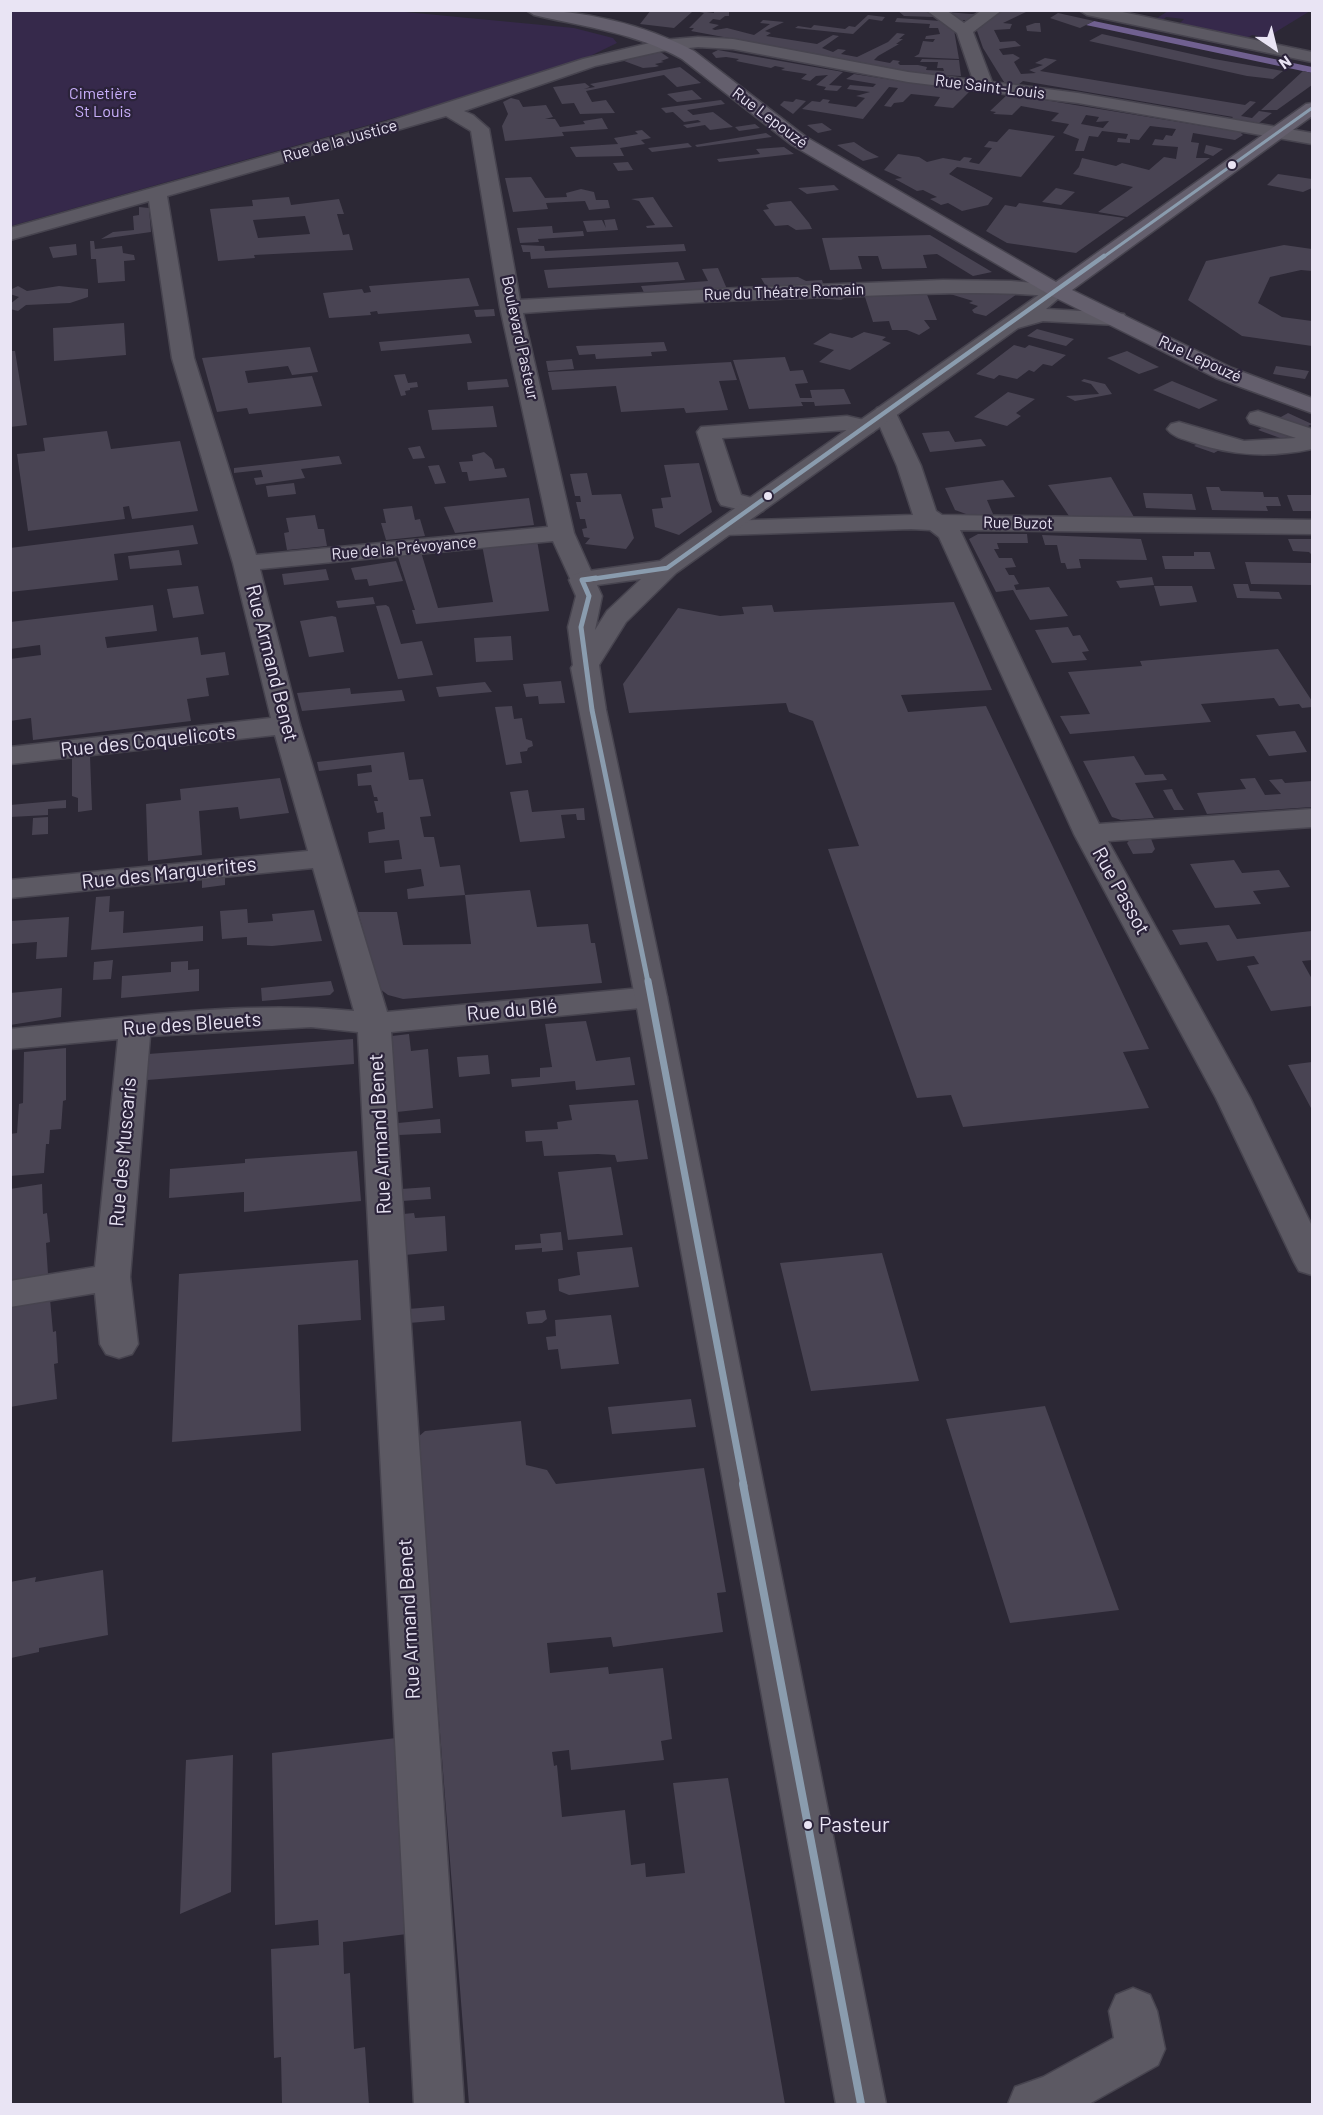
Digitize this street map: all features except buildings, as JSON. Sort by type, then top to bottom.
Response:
[{"type":"main road","name":"Rue Lepouzé","points":[[534,10],[645,35],[668,44],[799,141],[1057,291],[1224,373],[1312,406]]},
{"type":"main road","points":[[1057,291],[1312,108]]},
{"type":"main road","name":"Rue Lepouzé","points":[[996,255],[1051,263],[1099,261]]},
{"type":"street","points":[[934,10],[964,31],[984,85]]},
{"type":"street","points":[[964,31],[994,10]]},
{"type":"street","points":[[1145,22],[1160,10]]},
{"type":"street","points":[[1091,11],[1312,57]]},
{"type":"street","name":"Rue Saint-Louis","points":[[668,44],[714,41],[908,77],[984,85],[1312,139]]},
{"type":"street","name":"Rue de la Justice","points":[[10,234],[447,110],[621,54],[668,44]]},
{"type":"street","name":"Boulevard Pasteur","points":[[447,110],[467,119],[480,129],[488,163],[511,307],[562,533],[589,596],[581,627],[584,668]]},
{"type":"street","name":"Rue Armand Benet","points":[[152,195],[158,198],[165,231],[173,305],[183,358],[246,563],[286,725],[374,1023],[439,2104]]},
{"type":"street","name":"Rue du Théatre Romain","points":[[511,307],[695,295],[820,290],[1018,285],[1057,291]]},
{"type":"street","points":[[861,2104],[651,997],[584,668],[616,618],[667,568],[1057,291]]},
{"type":"street","points":[[1010,324],[1042,315],[1116,319]]},
{"type":"street","name":"Rue Passot","points":[[885,413],[909,466],[925,514],[950,533],[1089,834],[1233,1098],[1312,1262]]},
{"type":"street","points":[[1258,418],[1312,436]]},
{"type":"street","points":[[754,506],[730,500],[709,432],[848,423],[865,428]]},
{"type":"street","points":[[1179,429],[1226,447],[1263,450],[1312,442]]},
{"type":"street","name":"Rue Buzot","points":[[724,528],[933,522],[1312,526]]},
{"type":"street","name":"Rue de la Prévoyance","points":[[246,563],[562,533]]},
{"type":"street","points":[[582,580],[667,568]]},
{"type":"street","name":"Rue des Coquelicots","points":[[10,756],[286,725]]},
{"type":"street","points":[[1089,834],[1312,818]]},
{"type":"street","name":"Rue des Marguerites","points":[[10,889],[327,858]]},
{"type":"street","name":"Rue du Blé","points":[[374,1023],[651,997]]},
{"type":"street","name":"Rue des Bleuets","points":[[10,1039],[135,1027],[311,1017],[374,1023]]},
{"type":"street","name":"Rue des Muscaris","points":[[119,1344],[111,1277],[135,1027]]},
{"type":"street","points":[[10,1294],[111,1277]]},
{"type":"street","points":[[1032,2104],[1053,2098],[1141,2049],[1132,2011]]},
{"type":"green space","name":"Cimetière St Louis","points":[[11,11],[395,11],[574,28],[613,38],[617,43],[586,58],[464,98],[11,226]]},
{"type":"green space","points":[[1168,11],[1310,11],[1261,41],[1254,40],[1258,36],[1252,35],[1247,38],[1179,24],[1184,19],[1166,17],[1162,21],[1157,18]]},
{"type":"shaded area","points":[[1094,21],[1312,67],[1312,73],[1086,25]]},
{"type":"transit line","points":[[861,2104],[651,997],[592,710],[581,627],[589,596],[582,580],[667,568],[1312,108]]},
{"type":"place","name":"Pasteur","points":[[808,1825]]}]
